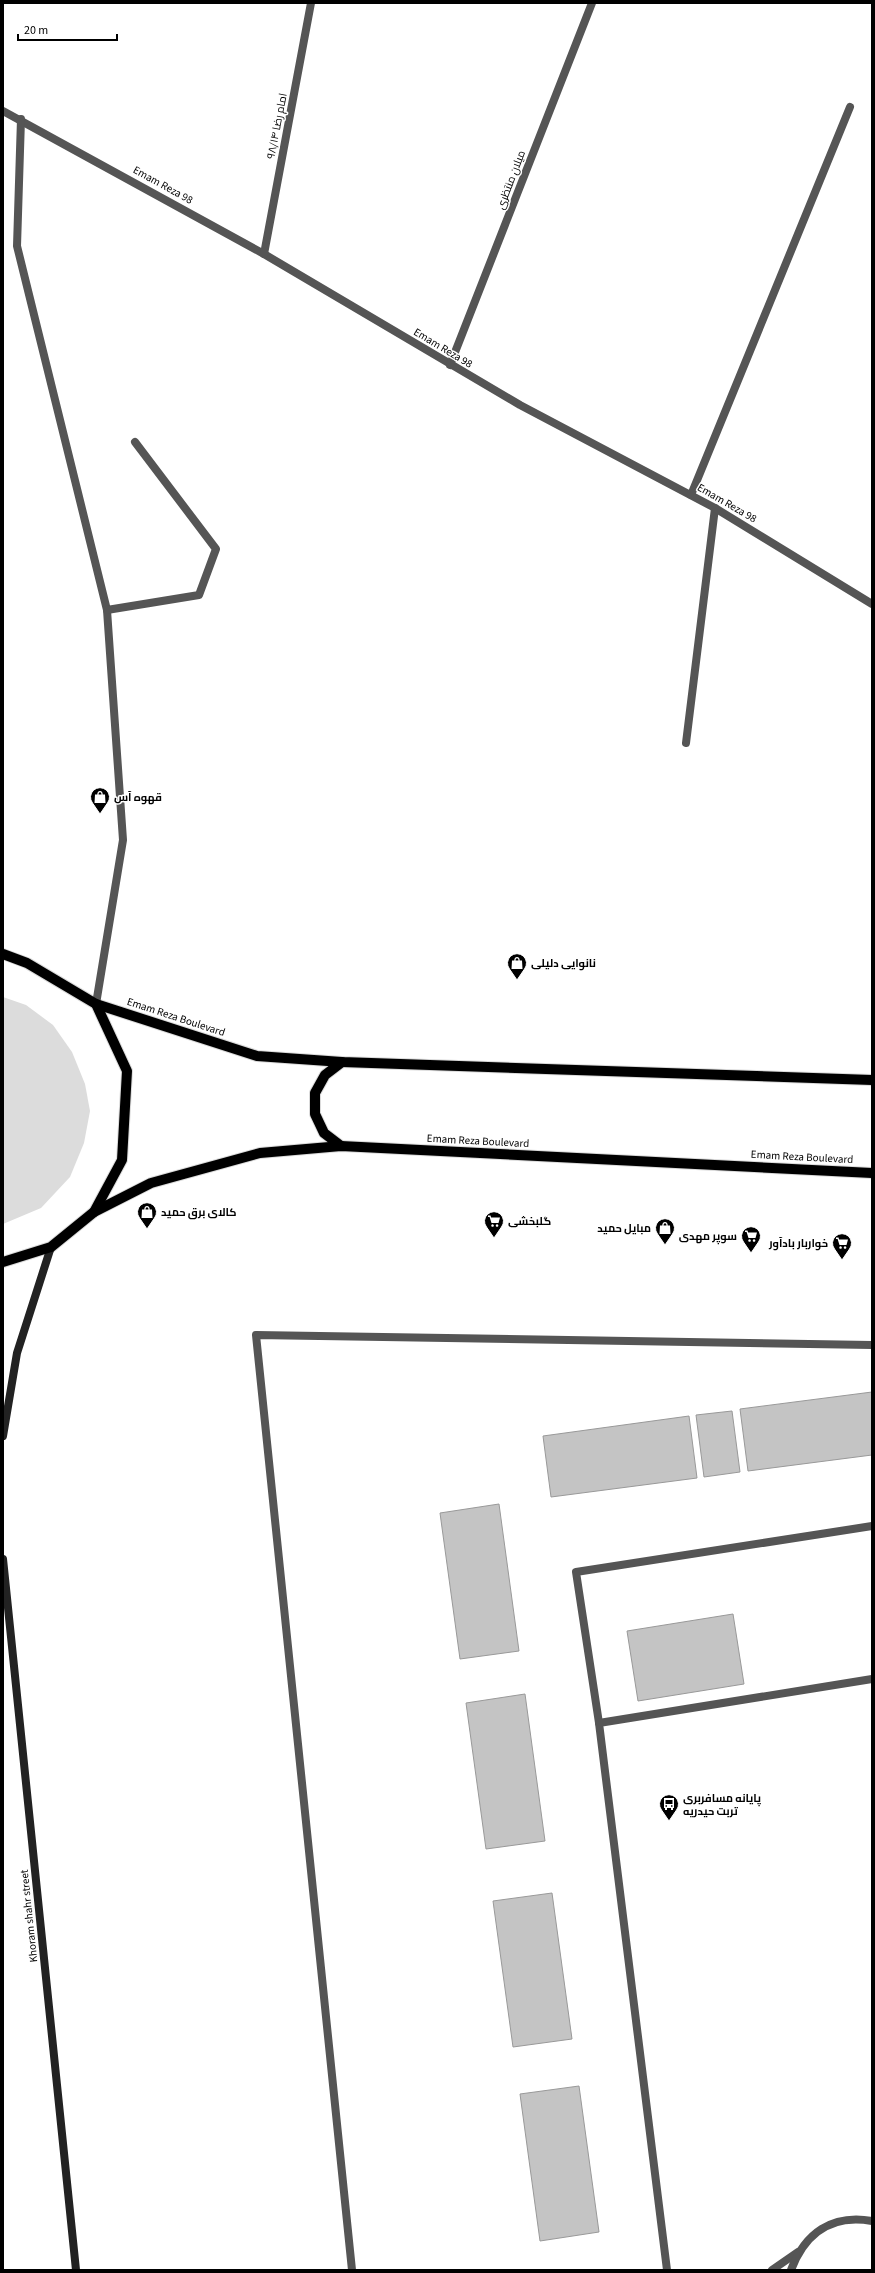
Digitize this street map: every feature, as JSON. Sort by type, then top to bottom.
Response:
[{"type":"main road","name":"Emam Reza Boulevard","points":[[3,954],[27,963],[96,1004],[257,1056],[342,1062],[872,1080]]},
{"type":"main road","points":[[3,1262],[51,1247],[94,1212],[122,1160],[127,1071],[96,1004]]},
{"type":"main road","points":[[341,1146],[324,1133],[315,1114],[316,1093],[325,1074],[342,1062]]},
{"type":"main road","name":"Emam Reza Boulevard","points":[[94,1212],[151,1183],[260,1154],[341,1146],[872,1173]]},
{"type":"main road","points":[[3,1436],[17,1353],[51,1247]]},
{"type":"main road","name":"Khoram shahr street","points":[[3,1559],[76,2270]]},
{"type":"street","name":"امام رضا ٩٨/١۴","points":[[264,254],[311,3]]},
{"type":"street","name":"میلان منتظری","points":[[450,365],[592,3]]},
{"type":"street","points":[[691,495],[850,107]]},
{"type":"street","name":"Emam Reza 98","points":[[3,111],[264,254],[520,405],[715,508],[872,604]]},
{"type":"street","points":[[20,119],[17,246],[107,610],[123,840],[96,1004]]},
{"type":"street","points":[[107,610],[199,595],[216,549],[135,442]]},
{"type":"street","points":[[686,743],[715,508]]},
{"type":"street","points":[[352,2270],[256,1335],[872,1345]]},
{"type":"street","points":[[667,2270],[600,1723],[576,1572],[872,1526]]},
{"type":"street","points":[[600,1723],[872,1679]]},
{"type":"street","points":[[772,2270],[798,2252],[813,2234],[834,2223],[857,2218],[872,2221]]},
{"type":"street","points":[[791,2270],[798,2252]]},
{"type":"shaded area","points":[[3,997],[26,1005],[53,1025],[72,1052],[85,1084],[90,1111],[84,1143],[70,1177],[41,1208],[3,1224]]},
{"type":"building","points":[[872,1392],[872,1455],[748,1471],[740,1409]]},
{"type":"building","points":[[732,1411],[740,1472],[704,1477],[696,1415]]},
{"type":"building","points":[[689,1416],[697,1478],[551,1497],[543,1436]]},
{"type":"building","points":[[499,1504],[519,1651],[460,1659],[440,1513]]},
{"type":"building","points":[[733,1614],[744,1684],[638,1701],[627,1631]]},
{"type":"building","points":[[525,1694],[545,1841],[486,1849],[466,1703]]},
{"type":"building","points":[[552,1893],[572,2039],[513,2047],[493,1901]]},
{"type":"building","points":[[579,2086],[599,2232],[540,2241],[520,2094]]},
{"type":"place","name":"قهوه آس","points":[[100,814]]},
{"type":"place","name":"نانوایی دلیلی","points":[[517,980]]},
{"type":"place","name":"کالای برق حمید","points":[[147,1229]]},
{"type":"place","name":"گلبخشی","points":[[494,1238]]},
{"type":"place","name":"مبایل حمید","points":[[665,1245]]},
{"type":"place","name":"سوپر مهدی","points":[[751,1253]]},
{"type":"place","name":"خواربار بادآور","points":[[842,1260]]},
{"type":"place","name":"پایانه مسافربری تربت حیدریه","points":[[669,1821]]}]
